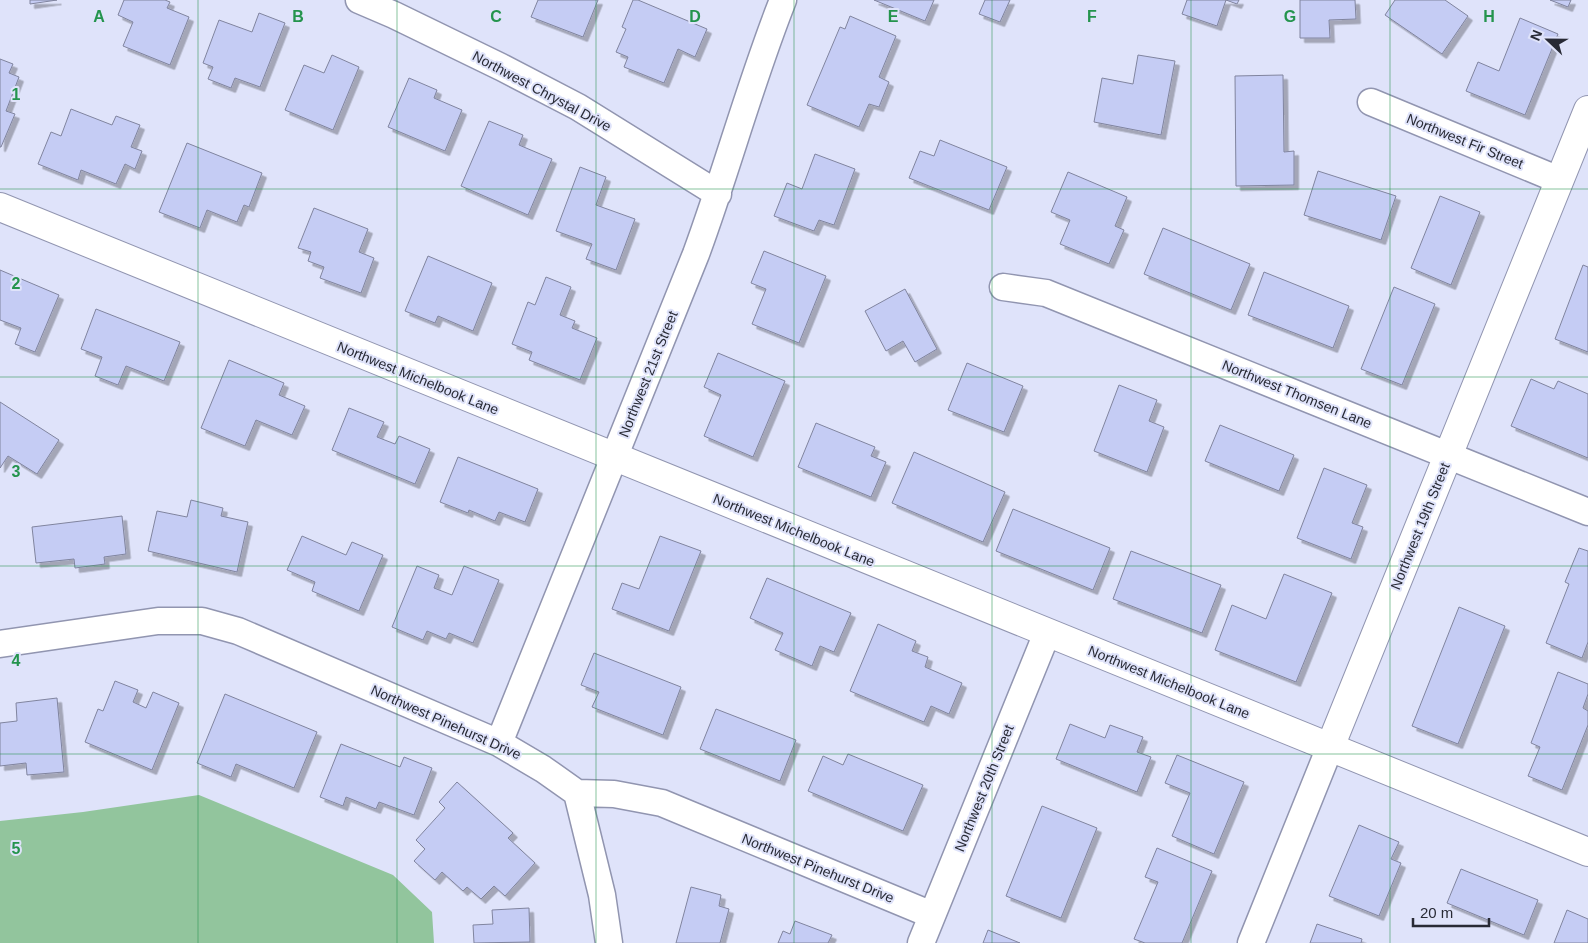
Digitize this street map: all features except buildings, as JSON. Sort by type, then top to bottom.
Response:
[{"type":"street","name":"Northwest Chrystal Drive","points":[[359,0],[474,54],[578,108],[718,194]]},
{"type":"street","name":"Northwest 21st Street","points":[[499,743],[696,254],[718,194],[769,35],[783,0]]},
{"type":"street","name":"Northwest Fir Street","points":[[1371,102],[1559,180]]},
{"type":"street","name":"Northwest 19th Street","points":[[1251,943],[1588,110]]},
{"type":"street","name":"Northwest Michelbook Lane","points":[[0,208],[1588,852]]},
{"type":"street","name":"Northwest Thomsen Lane","points":[[1003,286],[1046,293],[1588,512]]},
{"type":"street","name":"Northwest Pinehurst Drive","points":[[0,644],[158,621],[202,621],[238,631],[499,743],[543,768],[578,793],[614,794],[662,803],[932,915]]},
{"type":"street","name":"Northwest 20th Street","points":[[921,943],[1047,633]]},
{"type":"street","points":[[578,793],[602,896],[609,943]]},
{"type":"green space","points":[[199,795],[393,875],[432,912],[434,943],[0,943],[0,821],[83,812]]}]
